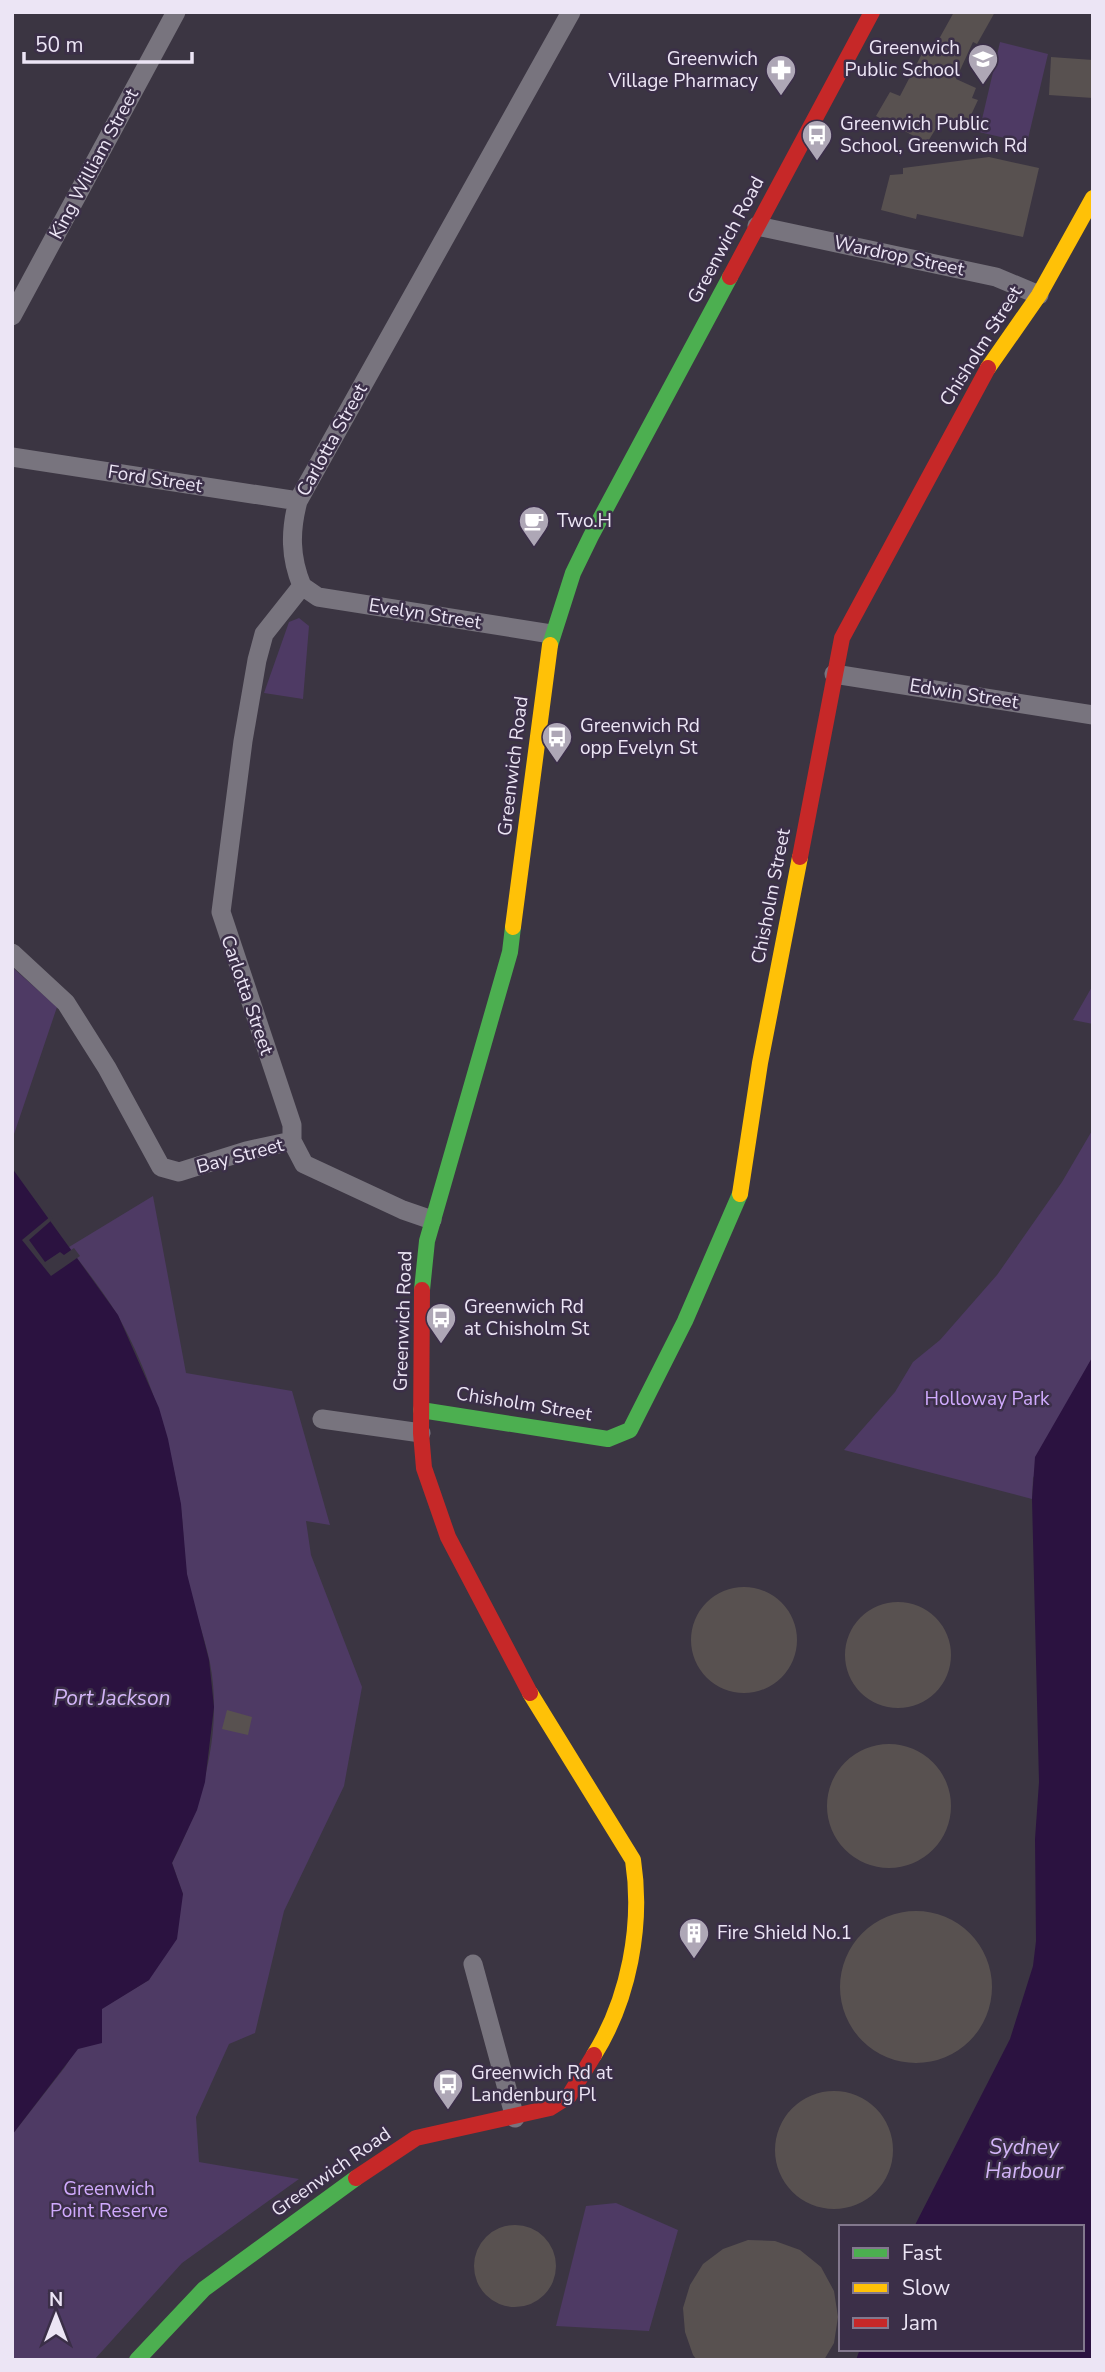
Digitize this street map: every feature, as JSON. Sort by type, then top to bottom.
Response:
[{"type":"street","name":"King William Street","points":[[12,316],[176,12]]},
{"type":"street","name":"Carlotta Street","points":[[292,1141],[292,1125],[221,912],[243,741],[257,660],[264,634],[302,586],[295,569],[292,549],[291,526],[298,501],[571,12]]},
{"type":"street","name":"Greenwich Road","points":[[137,2360],[204,2289],[392,2151],[416,2138],[515,2118],[550,2108],[569,2096],[596,2056],[622,2000],[630,1960],[637,1887],[633,1860],[622,1838],[522,1680],[448,1537],[424,1468],[421,1433],[422,1275],[432,1220],[510,952],[551,634],[561,602],[585,548],[872,12]]},
{"type":"street","name":"Chisholm Street","points":[[421,1410],[608,1439],[630,1430],[685,1321],[739,1200],[760,1063],[842,638],[980,379],[1039,295],[1093,198]]},
{"type":"street","name":"Wardrop Street","points":[[757,226],[996,277],[1039,295]]},
{"type":"street","name":"Ford Street","points":[[12,457],[298,501]]},
{"type":"street","name":"Evelyn Street","points":[[302,586],[318,597],[551,634]]},
{"type":"street","name":"Edwin Street","points":[[834,674],[1093,715]]},
{"type":"street","name":"Bay Street","points":[[12,953],[66,1003],[107,1068],[162,1167],[179,1172],[246,1151],[292,1141],[304,1164],[403,1210],[432,1220]]},
{"type":"street","points":[[322,1419],[421,1433]]},
{"type":"street","points":[[472,1964],[515,2118]]},
{"type":"green space","points":[[1000,42],[1048,54],[1027,143],[979,132]]},
{"type":"green space","points":[[299,618],[309,626],[303,699],[264,693],[289,622]]},
{"type":"green space","points":[[12,967],[57,1007],[12,1140]]},
{"type":"green space","points":[[1093,985],[1093,1024],[1073,1020]]},
{"type":"green space","name":"Holloway Park","points":[[1093,1129],[1093,1356],[1033,1478],[1032,1499],[844,1450],[895,1392],[913,1362],[940,1340],[997,1275],[1062,1182]]},
{"type":"green space","name":"Greenwich Point Reserve","points":[[153,1196],[186,1373],[292,1391],[330,1525],[306,1521],[311,1555],[362,1687],[344,1786],[284,1911],[255,2033],[229,2044],[196,2117],[199,2162],[299,2179],[182,2263],[94,2360],[12,2360],[12,2135],[65,2067],[101,2009],[149,1980],[183,1894],[172,1863],[193,1816],[208,1766],[212,1740],[214,1714],[210,1663],[189,1587],[180,1502],[164,1430],[140,1360],[118,1316],[69,1247]]},
{"type":"green space","points":[[616,2203],[678,2230],[649,2331],[556,2326],[586,2206]]},
{"type":"water","name":"Port Jackson","points":[[12,1168],[118,1315],[159,1408],[181,1504],[187,1574],[209,1660],[214,1707],[205,1782],[197,1810],[172,1863],[183,1894],[177,1939],[149,1980],[102,2009],[102,2043],[78,2049],[12,2135]]},
{"type":"water","name":"Sydney Harbour","points":[[1093,1356],[1093,2360],[856,2360],[859,2351],[1084,2351],[1084,2225],[915,2225],[1010,2039],[1033,1966],[1036,1941],[1035,1839],[1039,1782],[1032,1499],[1035,1457]]},
{"type":"pier","points":[[51,1216],[53,1219],[29,1240],[45,1262],[60,1252],[64,1255],[74,1248],[80,1256],[51,1276],[22,1240]]},
{"type":"building","points":[[954,12],[995,12],[977,44],[973,42],[956,79],[976,88],[972,98],[978,100],[965,128],[943,117],[927,143],[876,116],[890,92],[900,96],[927,44],[934,48]]},
{"type":"building","points":[[1051,57],[1093,60],[1093,98],[1049,95]]},
{"type":"building","points":[[989,157],[1039,168],[1023,237],[917,214],[916,219],[881,210],[890,175],[903,174],[903,168]]},
{"type":"building","points":[[744,1587],[764,1591],[781,1603],[793,1620],[797,1640],[793,1660],[781,1677],[764,1689],[744,1693],[724,1689],[707,1677],[695,1660],[691,1640],[695,1620],[707,1603],[724,1591]]},
{"type":"building","points":[[898,1602],[918,1606],[935,1618],[947,1635],[951,1655],[947,1675],[935,1692],[918,1704],[898,1708],[878,1704],[861,1692],[849,1675],[845,1655],[849,1635],[861,1618],[878,1606]]},
{"type":"building","points":[[227,1710],[252,1717],[248,1735],[222,1729]]},
{"type":"building","points":[[889,1744],[913,1749],[933,1762],[946,1782],[951,1806],[946,1830],[933,1850],[913,1863],[889,1868],[865,1863],[845,1850],[832,1830],[827,1806],[832,1782],[845,1762],[865,1749]]},
{"type":"building","points":[[916,1911],[945,1917],[970,1933],[986,1958],[992,1987],[986,2016],[970,2041],[945,2057],[916,2063],[887,2057],[862,2041],[846,2016],[840,1987],[846,1958],[862,1933],[887,1917]]},
{"type":"building","points":[[834,2091],[857,2095],[876,2108],[889,2127],[893,2150],[889,2173],[876,2192],[857,2205],[834,2209],[811,2205],[792,2192],[779,2173],[775,2150],[779,2127],[792,2108],[811,2095]]},
{"type":"building","points":[[515,2225],[531,2228],[544,2237],[553,2250],[556,2266],[553,2282],[544,2295],[531,2304],[515,2307],[499,2304],[486,2295],[477,2282],[474,2266],[477,2250],[486,2237],[499,2228]]},
{"type":"building","points":[[748,2240],[775,2241],[800,2250],[821,2267],[834,2291],[838,2317],[834,2343],[824,2360],[697,2360],[693,2355],[685,2332],[683,2308],[690,2285],[703,2264],[723,2249]]},
{"type":"traffic: fast","points":[[550,645],[573,573],[591,536],[730,277]]},
{"type":"traffic: fast","points":[[422,1290],[427,1241],[510,952],[513,927]]},
{"type":"traffic: fast","points":[[421,1410],[608,1439],[630,1430],[685,1321],[740,1194]]},
{"type":"traffic: fast","points":[[137,2360],[204,2289],[356,2178]]},
{"type":"traffic: slow","points":[[988,368],[1039,295],[1093,198]]},
{"type":"traffic: slow","points":[[513,927],[550,645]]},
{"type":"traffic: slow","points":[[740,1194],[760,1063],[800,857]]},
{"type":"traffic: slow","points":[[530,1693],[633,1860],[636,1910],[630,1961],[616,2010],[594,2055]]},
{"type":"traffic: jam","points":[[730,277],[872,12]]},
{"type":"traffic: jam","points":[[800,857],[842,638],[988,368]]},
{"type":"traffic: jam","points":[[422,1290],[421,1433],[424,1468],[448,1537],[530,1693]]},
{"type":"traffic: jam","points":[[356,2178],[416,2138],[550,2108],[569,2096],[594,2055]]},
{"type":"place","name":"Greenwich Public School","points":[[983,86]]},
{"type":"place","name":"Greenwich Village Pharmacy","points":[[781,97]]},
{"type":"place","name":"Greenwich Public School, Greenwich Rd","points":[[817,162]]},
{"type":"place","name":"Two.H","points":[[534,548]]},
{"type":"place","name":"Greenwich Rd opp Evelyn St","points":[[557,764]]},
{"type":"place","name":"Greenwich Rd at Chisholm St","points":[[441,1345]]},
{"type":"place","name":"Fire Shield No.1","points":[[694,1960]]},
{"type":"place","name":"Greenwich Rd at Landenburg Pl","points":[[448,2111]]}]
